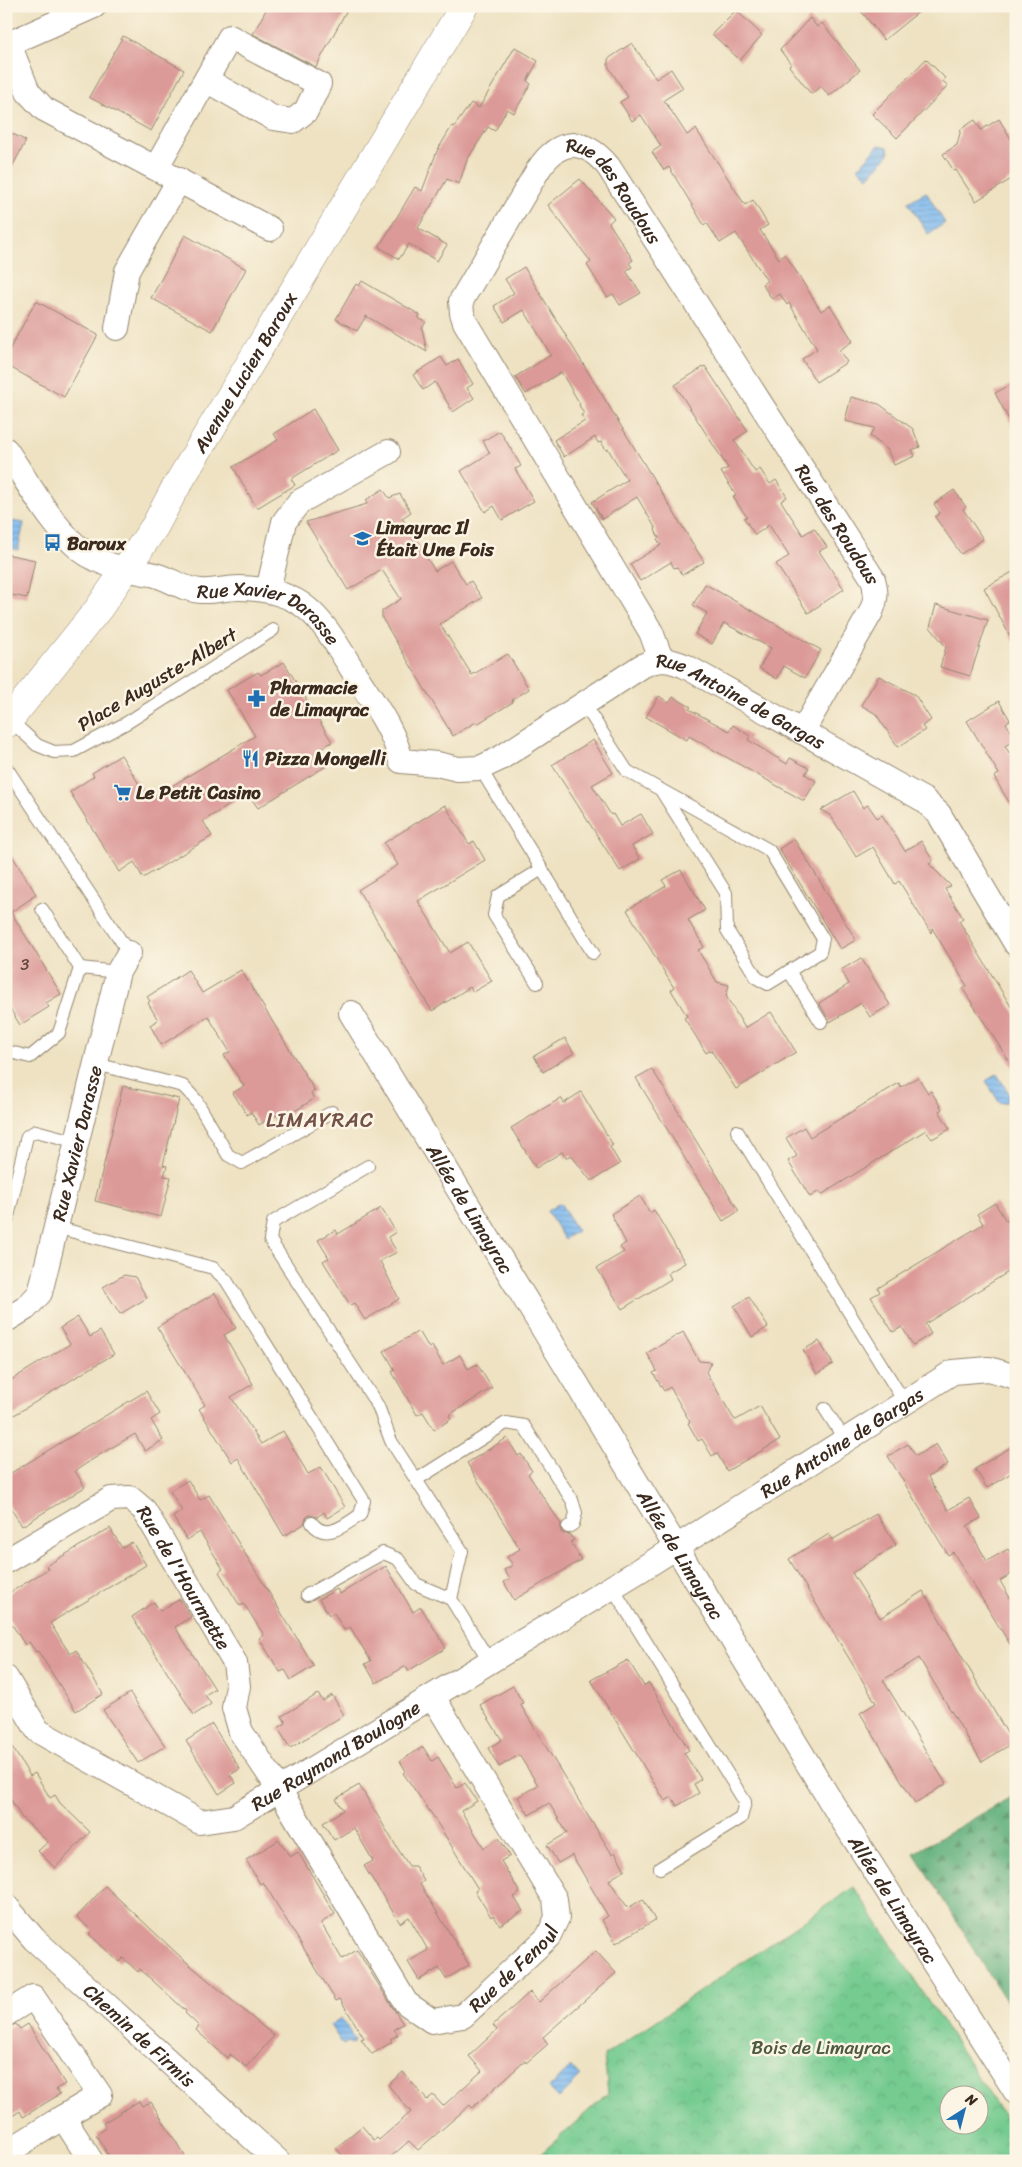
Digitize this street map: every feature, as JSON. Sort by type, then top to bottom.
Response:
[{"type":"street","points":[[94,6],[48,16],[7,45],[28,92],[44,109],[270,229]]},
{"type":"street","name":"Avenue Lucien Baroux","points":[[8,722],[99,608],[155,526],[173,492],[464,6]]},
{"type":"street","points":[[156,168],[206,80]]},
{"type":"street","name":"Rue des Roudous","points":[[661,659],[651,632],[465,322],[462,313],[462,301],[466,292],[538,170],[547,156],[557,148],[569,144],[589,148],[608,166],[873,579],[876,601],[871,612],[802,732]]},
{"type":"street","points":[[116,328],[128,271],[178,180]]},
{"type":"street","name":"Rue Xavier Darasse","points":[[6,450],[54,522],[71,542],[90,557],[124,570],[154,574],[184,588],[201,592],[237,588],[268,590],[295,599],[324,623],[388,727],[398,745],[401,760]]},
{"type":"street","points":[[268,590],[284,522],[299,502],[388,452]]},
{"type":"street","name":"Rue Antoine de Gargas","points":[[401,760],[437,764],[458,770],[480,768],[499,759],[642,666],[661,659],[671,660],[685,666],[924,800],[939,814],[1016,944]]},
{"type":"street","name":"Rue Xavier Darasse","points":[[6,1320],[26,1308],[40,1293],[96,1064],[124,963]]},
{"type":"street","name":"Allée de Limayrac","points":[[351,1013],[838,1813],[1016,2092]]},
{"type":"street","name":"Rue Antoine de Gargas","points":[[677,1547],[953,1372],[989,1369],[1016,1377]]},
{"type":"street","name":"Rue de l'Hourmette","points":[[6,1562],[111,1499],[130,1498],[144,1510],[235,1663],[238,1686],[234,1708],[241,1732],[278,1789]]},
{"type":"street","name":"Rue Raymond Boulogne","points":[[6,1678],[38,1732],[200,1822],[234,1817],[677,1547]]},
{"type":"street","name":"Rue de Fenoul","points":[[278,1789],[406,2003],[432,2021],[463,2016],[548,1937],[557,1918],[555,1900],[433,1697]]},
{"type":"street","name":"Chemin de Firmis","points":[[6,1906],[34,1939],[278,2161]]},
{"type":"street","points":[[6,2014],[33,1997],[100,2095],[6,2153]]},
{"type":"street","points":[[63,2117],[91,2161]]},
{"type":"lane","name":"Place Auguste-Albert","points":[[8,722],[37,745],[54,752],[74,751],[133,717],[273,630]]},
{"type":"lane","points":[[584,704],[626,771],[768,850],[823,939],[820,952],[768,984],[756,978],[727,930],[726,893],[662,792]]},
{"type":"lane","points":[[6,766],[124,963],[80,968]]},
{"type":"lane","points":[[480,768],[593,953]]},
{"type":"lane","points":[[537,984],[494,915],[498,896],[542,869]]},
{"type":"lane","points":[[42,909],[80,968]]},
{"type":"lane","points":[[6,1051],[30,1057],[59,1033],[80,968]]},
{"type":"lane","points":[[789,971],[821,1022]]},
{"type":"lane","points":[[96,1064],[183,1086],[196,1100],[228,1155],[242,1163],[332,1112]]},
{"type":"lane","points":[[6,1225],[27,1136],[36,1131],[77,1142]]},
{"type":"lane","points":[[738,1131],[904,1403]]},
{"type":"lane","points":[[368,1166],[273,1222],[270,1240],[378,1406],[391,1441],[462,1551],[451,1599]]},
{"type":"lane","points":[[55,1227],[213,1268],[226,1280],[364,1501],[360,1515],[334,1531],[323,1531],[312,1523]]},
{"type":"lane","points":[[825,1409],[845,1440]]},
{"type":"lane","points":[[416,1480],[506,1422],[524,1426],[572,1500],[576,1512],[573,1524],[568,1527]]},
{"type":"lane","points":[[307,1595],[383,1552],[398,1559],[416,1584],[451,1599],[490,1662]]},
{"type":"lane","points":[[612,1587],[745,1802],[741,1818],[660,1868]]},
{"type":"green space","points":[[1016,1794],[1016,2017],[914,1853]]},
{"type":"green space","name":"Bois de Limayrac","points":[[854,1887],[983,2084],[940,2084],[940,2134],[990,2134],[990,2095],[1016,2135],[1016,2161],[533,2161],[608,2093],[604,2056]]},
{"type":"water","points":[[879,145],[888,147],[889,154],[868,177],[858,168]]},
{"type":"water","points":[[926,192],[945,223],[928,234],[908,202]]},
{"type":"water","points":[[11,521],[24,523],[18,550],[6,547]]},
{"type":"water","points":[[997,1074],[1010,1095],[1008,1101],[1003,1103],[999,1102],[986,1081]]},
{"type":"water","points":[[560,1203],[577,1231],[564,1239],[547,1211]]},
{"type":"water","points":[[341,2018],[355,2040],[352,2044],[348,2042],[343,2045],[330,2025]]},
{"type":"water","points":[[571,2067],[581,2076],[559,2098],[549,2088]]},
{"type":"building","points":[[268,6],[349,6],[316,67],[253,34]]},
{"type":"building","points":[[857,6],[926,6],[884,40]]},
{"type":"building","points":[[736,10],[762,35],[740,60],[712,34]]},
{"type":"building","points":[[810,18],[817,27],[822,23],[860,70],[829,96],[821,86],[811,94],[789,66],[791,64],[780,50]]},
{"type":"building","points":[[123,36],[184,70],[151,131],[89,97]]},
{"type":"building","points":[[632,43],[656,79],[671,69],[683,88],[664,100],[687,135],[696,129],[745,205],[753,200],[768,225],[760,230],[779,259],[785,254],[821,311],[830,305],[853,341],[839,350],[847,362],[816,382],[802,359],[817,349],[789,303],[787,305],[780,294],[772,299],[762,284],[767,281],[736,233],[720,243],[707,223],[704,225],[669,167],[664,170],[652,152],[661,146],[641,115],[632,121],[620,102],[628,97],[608,66],[608,59]]},
{"type":"building","points":[[515,47],[538,61],[527,81],[531,84],[514,113],[507,109],[495,131],[488,127],[467,160],[459,184],[447,179],[418,228],[447,245],[437,261],[409,244],[399,259],[379,247],[415,187],[422,191],[437,151],[452,126],[454,127],[471,103],[479,108]]},
{"type":"building","points":[[926,59],[945,78],[943,81],[948,86],[897,138],[872,114]]},
{"type":"building","points":[[999,119],[1016,147],[1016,176],[976,201],[943,154],[957,145],[961,129],[975,120],[981,130]]},
{"type":"building","points":[[6,130],[26,141],[6,178]]},
{"type":"building","points":[[580,179],[614,218],[609,223],[633,260],[629,263],[632,267],[626,271],[641,293],[620,305],[613,294],[607,297],[587,265],[591,262],[548,205]]},
{"type":"building","points":[[185,235],[246,269],[212,331],[151,298]]},
{"type":"building","points":[[524,267],[704,562],[682,575],[677,567],[674,568],[671,562],[640,581],[630,564],[661,545],[657,539],[659,538],[656,529],[637,497],[602,519],[592,502],[627,480],[608,449],[606,450],[601,442],[598,443],[595,437],[564,457],[554,440],[585,421],[581,415],[584,414],[580,404],[561,372],[526,394],[515,377],[551,355],[524,310],[504,322],[494,306],[514,293],[505,279]]},
{"type":"building","points":[[362,281],[420,315],[418,318],[426,322],[422,328],[427,352],[366,316],[357,331],[336,319],[356,284],[359,286]]},
{"type":"building","points":[[36,301],[98,335],[64,397],[6,365],[6,356]]},
{"type":"building","points":[[441,357],[447,366],[458,359],[473,384],[467,388],[474,398],[453,412],[435,382],[423,390],[413,375]]},
{"type":"building","points":[[705,366],[748,431],[734,440],[755,472],[760,469],[770,484],[776,480],[787,497],[781,501],[803,535],[814,528],[827,547],[819,551],[844,589],[808,613],[776,564],[789,556],[769,525],[755,535],[744,518],[747,517],[733,497],[736,495],[721,472],[728,468],[675,385]]},
{"type":"building","points":[[1016,382],[1016,433],[995,393]]},
{"type":"building","points":[[851,397],[879,404],[913,429],[920,447],[912,450],[915,456],[894,465],[887,449],[870,436],[875,428],[845,421]]},
{"type":"building","points":[[313,409],[338,450],[291,479],[295,485],[257,508],[233,467],[278,440],[274,434]]},
{"type":"building","points":[[500,431],[521,466],[515,469],[534,501],[502,520],[494,506],[485,512],[461,471],[490,453],[483,441]]},
{"type":"building","points":[[383,489],[389,498],[400,494],[411,512],[402,518],[435,571],[451,561],[466,584],[471,581],[482,598],[440,624],[472,675],[508,654],[529,689],[512,700],[513,702],[453,736],[382,618],[382,611],[401,599],[382,570],[348,590],[306,522],[367,504],[366,500]]},
{"type":"building","points":[[954,490],[966,507],[963,509],[983,539],[961,554],[935,517],[940,513],[934,504]]},
{"type":"building","points":[[6,554],[35,560],[27,598],[6,594]]},
{"type":"building","points":[[1016,570],[1016,647],[984,588]]},
{"type":"building","points":[[705,584],[821,650],[805,678],[784,666],[777,679],[759,668],[771,648],[724,623],[712,644],[695,634],[707,613],[693,605]]},
{"type":"building","points":[[936,605],[988,620],[970,676],[940,667],[946,647],[930,627]]},
{"type":"building","points":[[284,662],[332,742],[317,751],[326,766],[258,808],[248,794],[203,821],[212,836],[143,878],[134,862],[119,872],[70,792],[94,776],[92,773],[121,755],[149,800],[255,736],[227,690],[258,672],[261,675]]},
{"type":"building","points":[[879,676],[915,695],[931,720],[922,726],[925,730],[898,747],[876,714],[861,705]]},
{"type":"building","points":[[659,696],[669,703],[673,697],[691,707],[689,709],[729,731],[733,725],[750,736],[748,740],[787,764],[790,758],[809,768],[805,774],[816,781],[804,801],[689,736],[687,740],[646,717]]},
{"type":"building","points":[[999,701],[1010,720],[1006,723],[1016,739],[1005,746],[1016,764],[1016,814],[994,777],[999,774],[967,721]]},
{"type":"building","points":[[593,740],[613,773],[592,785],[611,815],[613,814],[620,826],[641,814],[653,834],[632,846],[640,859],[620,871],[552,765]]},
{"type":"building","points":[[853,791],[863,808],[868,805],[877,818],[882,815],[905,851],[921,841],[933,861],[929,864],[951,886],[945,889],[963,918],[959,921],[1016,1015],[1016,1072],[963,989],[967,986],[932,928],[931,933],[899,881],[895,884],[873,847],[856,857],[831,816],[821,810]]},
{"type":"building","points":[[445,805],[469,844],[474,841],[485,860],[418,901],[450,953],[468,942],[492,981],[473,992],[470,987],[432,1011],[358,890],[398,865],[384,843]]},
{"type":"building","points":[[794,839],[856,940],[840,949],[779,849]]},
{"type":"building","points":[[6,846],[36,894],[11,912],[61,994],[46,1003],[49,1007],[20,1025],[6,1002]]},
{"type":"building","points":[[681,870],[705,910],[688,920],[704,947],[698,950],[717,982],[729,985],[726,996],[745,1028],[771,1012],[796,1052],[736,1089],[711,1050],[706,1053],[684,1018],[687,1016],[671,990],[674,988],[627,910],[666,886],[662,880]]},
{"type":"building","points":[[861,958],[890,1005],[870,1017],[861,1003],[830,1022],[819,1003],[849,984],[841,970]]},
{"type":"building","points":[[188,970],[202,993],[241,970],[315,1091],[311,1093],[314,1099],[280,1120],[276,1115],[259,1125],[251,1112],[247,1115],[233,1093],[244,1086],[224,1055],[230,1052],[208,1016],[161,1045],[150,1025],[158,1020],[148,1003],[150,1001],[147,997]]},
{"type":"building","points":[[565,1038],[574,1053],[543,1072],[534,1056]]},
{"type":"building","points":[[652,1069],[739,1211],[723,1221],[636,1078]]},
{"type":"building","points":[[918,1077],[928,1093],[931,1091],[942,1109],[939,1111],[950,1129],[932,1139],[926,1130],[821,1195],[819,1191],[810,1197],[788,1161],[797,1156],[786,1138],[804,1127],[810,1137],[899,1083],[901,1087]]},
{"type":"building","points":[[123,1086],[179,1099],[163,1165],[167,1166],[164,1176],[171,1177],[161,1217],[95,1201]]},
{"type":"building","points":[[581,1092],[613,1145],[610,1147],[620,1164],[591,1181],[571,1155],[566,1158],[562,1152],[536,1168],[511,1128],[561,1098],[564,1103]]},
{"type":"building","points":[[640,1196],[650,1213],[654,1210],[685,1263],[668,1273],[671,1279],[622,1309],[597,1268],[624,1252],[620,1247],[626,1243],[611,1214]]},
{"type":"building","points":[[995,1203],[1006,1221],[1010,1219],[1016,1228],[1016,1267],[925,1324],[931,1334],[913,1345],[902,1327],[893,1332],[871,1297],[880,1292],[878,1288],[983,1224],[977,1214]]},
{"type":"building","points":[[381,1208],[396,1232],[388,1237],[397,1252],[380,1261],[399,1299],[365,1320],[354,1303],[350,1305],[323,1261],[329,1258],[318,1240],[336,1230],[338,1234]]},
{"type":"building","points":[[124,1275],[135,1277],[147,1298],[120,1314],[103,1287]]},
{"type":"building","points":[[215,1293],[236,1328],[224,1335],[253,1384],[231,1397],[261,1444],[283,1431],[308,1474],[321,1467],[345,1507],[327,1518],[324,1512],[317,1517],[309,1515],[304,1524],[284,1536],[238,1458],[232,1462],[199,1409],[205,1405],[157,1327]]},
{"type":"building","points":[[749,1297],[768,1327],[752,1337],[734,1306]]},
{"type":"building","points":[[78,1317],[90,1337],[100,1331],[114,1354],[6,1420],[6,1383],[70,1344],[60,1328]]},
{"type":"building","points":[[419,1331],[429,1348],[432,1346],[443,1365],[460,1355],[468,1369],[477,1364],[492,1388],[449,1415],[451,1419],[434,1430],[423,1412],[417,1415],[392,1372],[395,1370],[384,1351]]},
{"type":"building","points":[[683,1332],[699,1361],[711,1362],[706,1372],[734,1419],[736,1420],[760,1406],[780,1440],[727,1471],[717,1453],[712,1456],[702,1439],[698,1441],[688,1423],[690,1422],[670,1387],[664,1391],[653,1373],[657,1371],[647,1353]]},
{"type":"building","points":[[819,1341],[833,1364],[817,1374],[803,1350]]},
{"type":"building","points":[[146,1391],[160,1414],[151,1420],[163,1440],[145,1451],[135,1434],[101,1454],[75,1471],[85,1487],[22,1526],[6,1501],[6,1476]]},
{"type":"building","points":[[507,1438],[518,1456],[521,1454],[532,1471],[528,1474],[561,1524],[561,1532],[570,1535],[574,1540],[571,1542],[581,1560],[514,1600],[504,1582],[510,1579],[504,1570],[513,1565],[507,1557],[520,1549],[467,1463]]},
{"type":"building","points":[[908,1444],[916,1456],[936,1444],[948,1464],[928,1477],[948,1510],[969,1498],[981,1518],[967,1526],[987,1561],[1008,1549],[1016,1562],[1016,1571],[1000,1581],[1016,1608],[1016,1654],[953,1552],[948,1555],[888,1456]]},
{"type":"building","points":[[1016,1444],[1016,1470],[987,1488],[975,1469]]},
{"type":"building","points":[[188,1480],[200,1500],[209,1495],[314,1666],[291,1680],[285,1670],[280,1672],[259,1638],[264,1635],[244,1604],[240,1606],[219,1572],[223,1569],[200,1532],[187,1540],[173,1517],[182,1511],[170,1491]]},
{"type":"building","points":[[876,1514],[896,1545],[852,1573],[880,1618],[923,1591],[1013,1743],[982,1762],[919,1658],[883,1680],[946,1784],[915,1803],[860,1713],[876,1703],[789,1559],[829,1534],[832,1540]]},
{"type":"building","points":[[110,1528],[122,1548],[132,1542],[146,1565],[50,1623],[70,1654],[76,1650],[103,1694],[76,1711],[38,1651],[36,1652],[29,1642],[25,1645],[6,1615],[6,1595],[48,1569],[46,1566]]},
{"type":"building","points":[[386,1566],[413,1612],[421,1607],[446,1648],[408,1671],[406,1666],[376,1683],[365,1664],[371,1661],[350,1627],[344,1630],[334,1613],[329,1615],[319,1599],[337,1589],[340,1594]]},
{"type":"building","points":[[180,1599],[191,1617],[175,1627],[215,1689],[205,1695],[211,1704],[194,1715],[132,1617],[154,1602],[160,1611]]},
{"type":"building","points":[[628,1660],[644,1686],[649,1683],[689,1750],[684,1753],[701,1779],[694,1784],[699,1793],[677,1806],[672,1797],[665,1801],[591,1680]]},
{"type":"building","points":[[513,1686],[523,1703],[520,1704],[585,1811],[612,1854],[615,1852],[625,1870],[609,1880],[628,1908],[643,1899],[655,1920],[616,1943],[602,1920],[608,1916],[572,1855],[558,1863],[547,1845],[567,1833],[549,1803],[529,1815],[518,1797],[538,1785],[519,1755],[499,1767],[488,1748],[502,1740],[480,1705]]},
{"type":"building","points":[[130,1693],[165,1746],[138,1763],[103,1710]]},
{"type":"building","points":[[318,1694],[323,1701],[332,1695],[344,1715],[290,1748],[278,1728],[286,1723],[282,1716]]},
{"type":"building","points":[[212,1724],[240,1769],[230,1775],[236,1783],[219,1794],[186,1741]]},
{"type":"building","points":[[6,1737],[30,1776],[35,1773],[50,1798],[55,1795],[60,1803],[90,1832],[55,1868],[38,1851],[48,1842],[21,1817],[6,1791]]},
{"type":"building","points":[[423,1747],[432,1761],[438,1757],[457,1788],[465,1783],[477,1801],[461,1811],[484,1848],[499,1838],[510,1856],[501,1861],[520,1893],[514,1897],[523,1911],[500,1925],[493,1915],[491,1917],[475,1891],[478,1889],[433,1816],[403,1773],[406,1771],[400,1761]]},
{"type":"building","points":[[359,1785],[409,1866],[415,1866],[424,1881],[420,1884],[469,1965],[446,1979],[439,1968],[419,1980],[408,1962],[428,1950],[409,1917],[400,1923],[364,1866],[373,1861],[354,1828],[334,1840],[323,1823],[343,1810],[336,1799]]},
{"type":"building","points":[[279,1840],[290,1857],[298,1852],[335,1914],[321,1923],[342,1959],[357,1950],[403,2024],[394,2029],[398,2035],[390,2039],[392,2042],[372,2054],[361,2039],[364,2038],[340,1999],[336,2001],[263,1882],[260,1884],[246,1860]]},
{"type":"building","points":[[105,1886],[183,1959],[274,2036],[246,2067],[230,2054],[227,2058],[196,2030],[199,2026],[185,2013],[186,2011],[140,1969],[138,1972],[123,1958],[119,1962],[89,1934],[92,1931],[77,1917]]},
{"type":"building","points":[[596,1951],[616,1973],[543,2037],[548,2044],[526,2063],[525,2061],[472,2108],[470,2105],[418,2150],[409,2141],[386,2161],[347,2161],[336,2148],[362,2126],[374,2140],[377,2138],[379,2140],[411,2112],[388,2085],[403,2072],[427,2100],[433,2095],[443,2106],[482,2071],[469,2056],[497,2030],[493,2025],[530,1992],[539,2002]]},
{"type":"building","points":[[16,2024],[20,2029],[28,2024],[65,2084],[56,2089],[60,2094],[23,2117],[20,2111],[6,2120],[6,2028]]},
{"type":"building","points":[[139,2101],[142,2106],[151,2102],[188,2161],[112,2161],[96,2135],[106,2128],[103,2123]]},
{"type":"place","name":"Limayrac Il Était Une Fois","points":[[362,538]]},
{"type":"place","name":"Baroux","points":[[53,543]]},
{"type":"place","name":"Pharmacie de Limayrac","points":[[256,698]]},
{"type":"place","name":"Pizza Mongelli","points":[[251,758]]},
{"type":"place","name":"Le Petit Casino","points":[[122,792]]},
{"type":"district","name":"LIMAYRAC","points":[[320,1120]]}]
